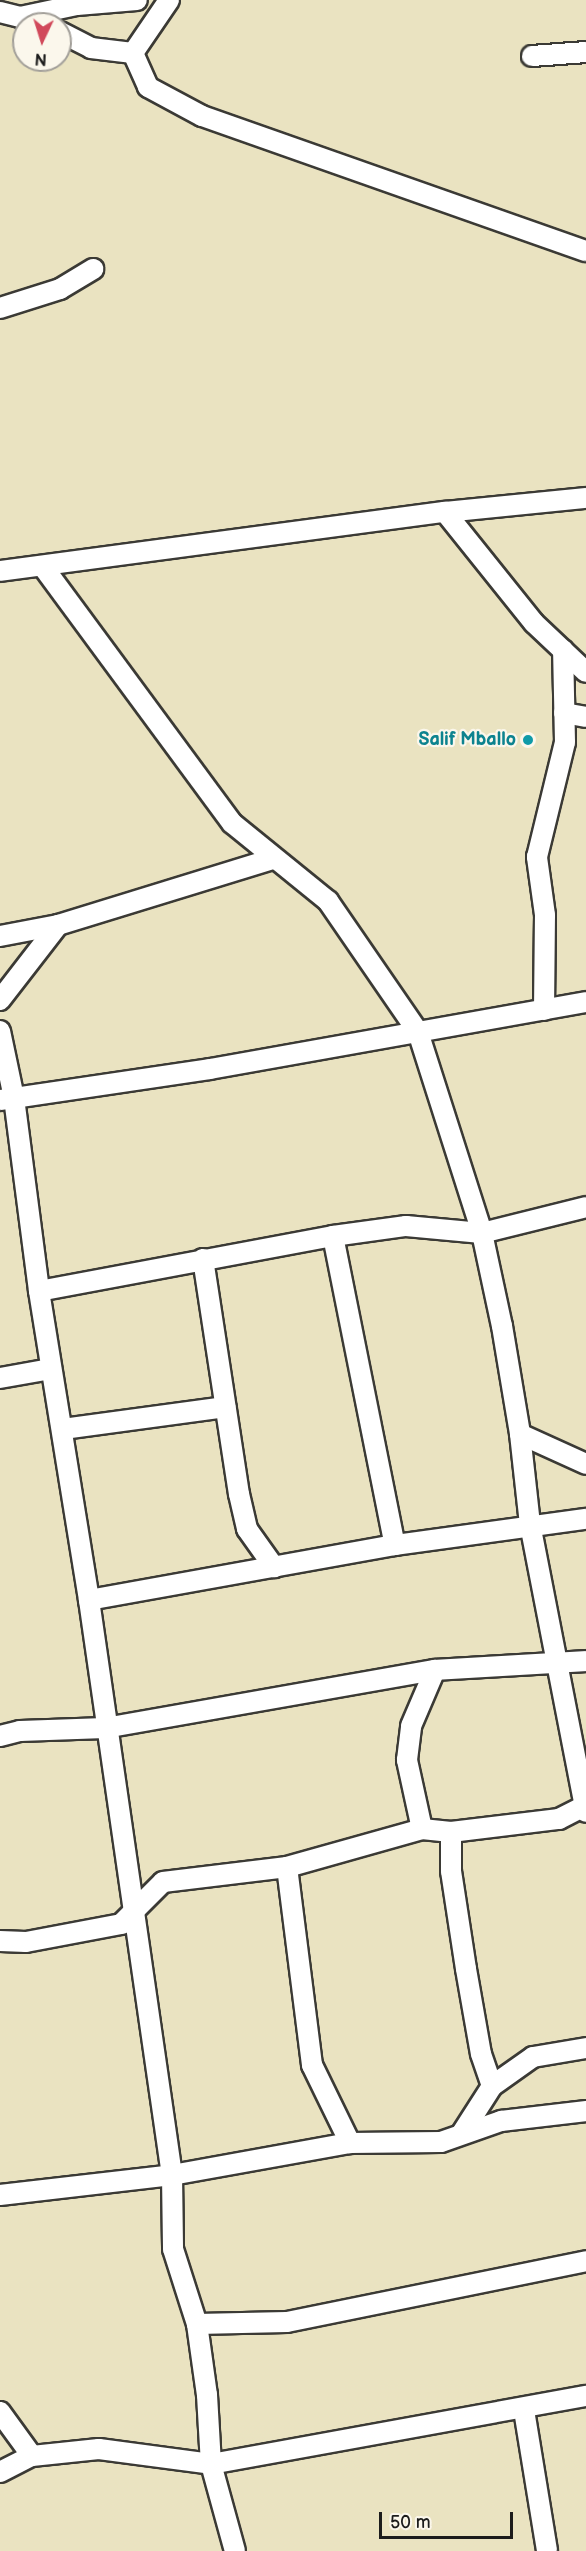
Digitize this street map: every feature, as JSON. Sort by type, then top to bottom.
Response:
[{"type":"street","points":[[44,12],[77,5],[137,0]]},
{"type":"street","points":[[133,53],[170,0]]},
{"type":"street","points":[[72,38],[91,48],[133,53]]},
{"type":"street","points":[[532,56],[586,52]]},
{"type":"street","points":[[133,53],[148,87],[202,116],[586,251]]},
{"type":"street","points":[[0,307],[60,289],[93,269]]},
{"type":"street","points":[[0,572],[44,568],[445,512],[586,498]]},
{"type":"street","points":[[445,512],[534,622],[586,672]]},
{"type":"street","points":[[44,568],[201,784],[232,823],[272,859],[328,901],[418,1032],[482,1233],[520,1434],[530,1524],[560,1663],[586,1812]]},
{"type":"street","points":[[544,1010],[545,915],[537,857],[565,742],[562,650]]},
{"type":"street","points":[[564,713],[586,717]]},
{"type":"street","points":[[0,936],[58,925],[272,859]]},
{"type":"street","points":[[0,1000],[58,925]]},
{"type":"street","points":[[7,1099],[418,1032],[586,1002]]},
{"type":"street","points":[[0,1031],[7,1099],[63,1429],[89,1600],[105,1728],[172,2175],[173,2249],[197,2324],[207,2395],[211,2464],[235,2551]]},
{"type":"street","points":[[39,1291],[203,1259],[333,1236],[406,1226],[482,1233],[586,1207]]},
{"type":"street","points":[[333,1236],[395,1545]]},
{"type":"street","points":[[203,1259],[247,1529],[274,1567]]},
{"type":"street","points":[[0,1378],[51,1368]]},
{"type":"street","points":[[63,1429],[226,1407]]},
{"type":"street","points":[[520,1434],[586,1464]]},
{"type":"street","points":[[89,1600],[395,1545],[530,1524],[586,1520]]},
{"type":"street","points":[[0,1736],[20,1731],[105,1728],[435,1670],[586,1660]]},
{"type":"street","points":[[422,1829],[407,1760],[411,1726],[435,1670]]},
{"type":"street","points":[[0,1941],[26,1942],[121,1924],[132,1910],[163,1882],[287,1867],[422,1829],[451,1832],[559,1819],[586,1805]]},
{"type":"street","points":[[451,1832],[451,1871],[466,1969],[481,2054],[492,2086]]},
{"type":"street","points":[[287,1867],[312,2066],[350,2144]]},
{"type":"street","points":[[462,2133],[492,2086],[533,2057],[586,2048]]},
{"type":"street","points":[[0,2195],[172,2175],[350,2144],[441,2142],[501,2121],[586,2111]]},
{"type":"street","points":[[197,2324],[287,2322],[586,2261]]},
{"type":"street","points":[[0,2472],[32,2456],[99,2449],[211,2464],[524,2410],[586,2396]]},
{"type":"street","points":[[524,2410],[545,2551]]},
{"type":"street","points":[[0,2412],[32,2456]]},
{"type":"place","name":"Salif Mballo","points":[[528,740]]}]
